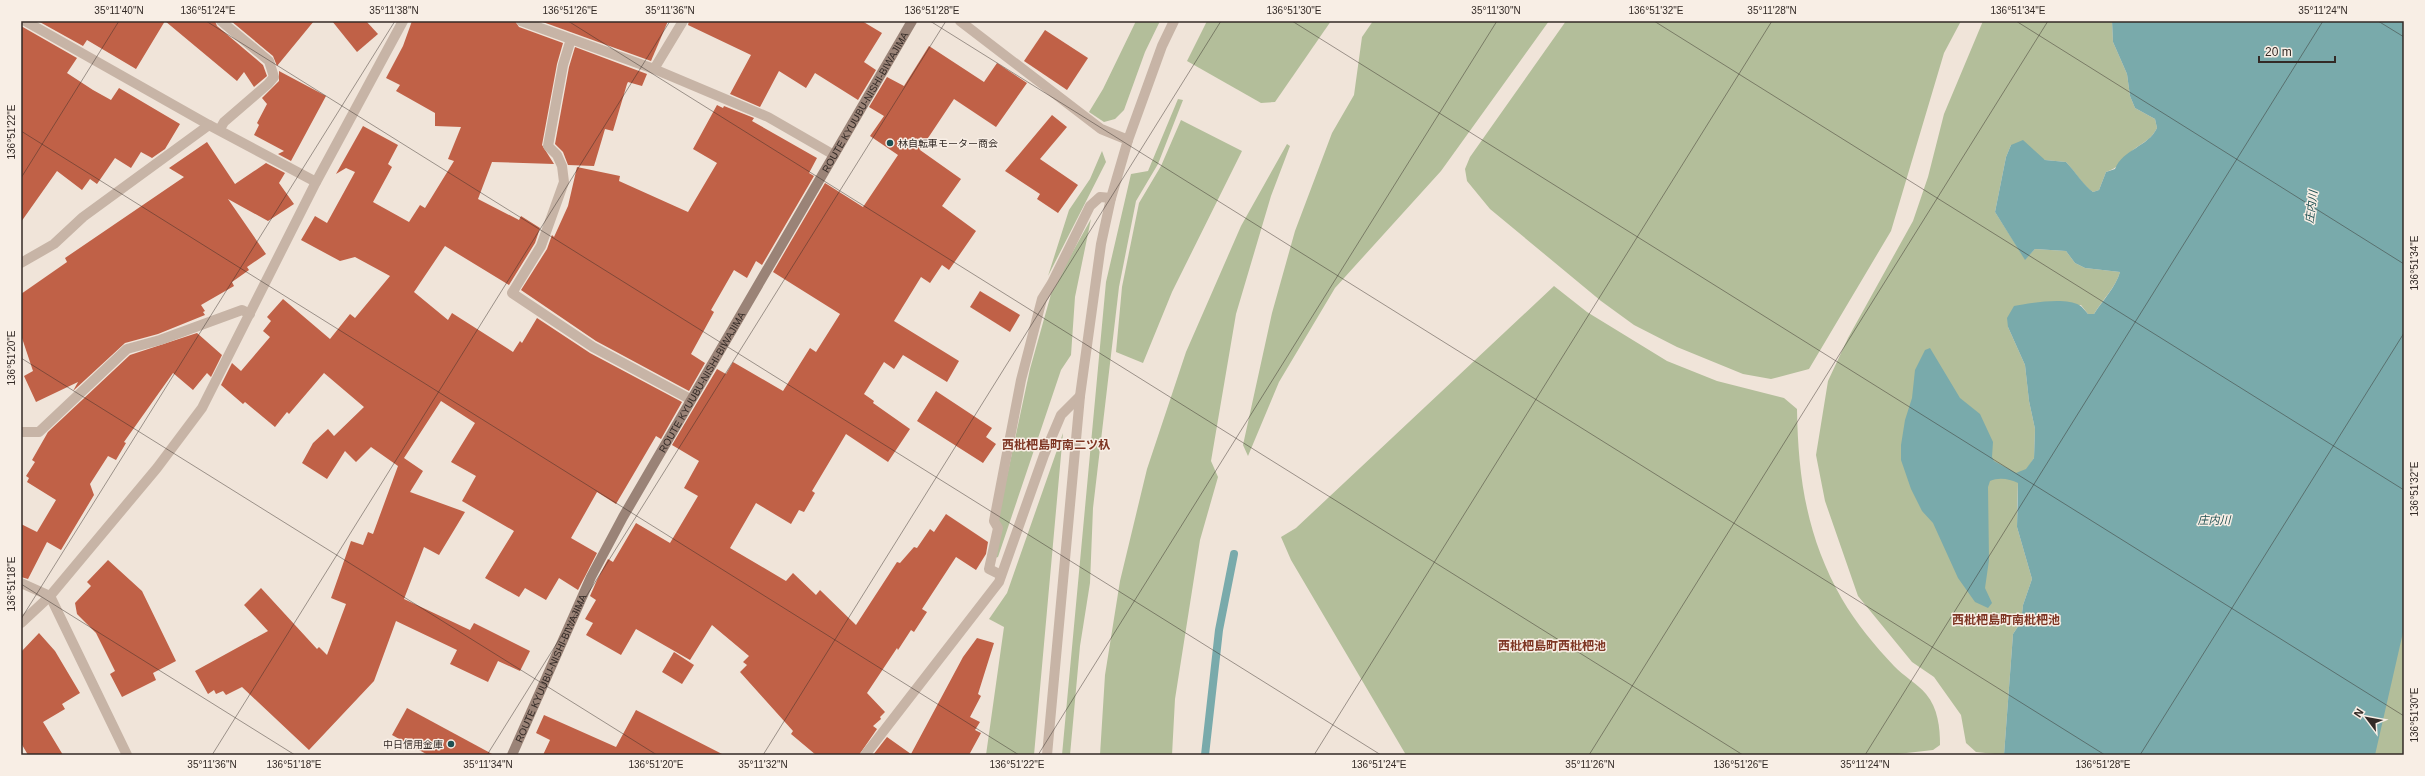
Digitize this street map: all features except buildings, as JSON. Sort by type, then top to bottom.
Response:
[{"type":"main road","name":"ROUTE KYUUBU-NISHI-BIWAJIMA","points":[[512,755],[591,578],[642,482],[912,21]]},
{"type":"street","points":[[25,21],[209,125],[220,129],[316,182]]},
{"type":"street","points":[[220,129],[224,122],[274,77],[269,61],[221,21]]},
{"type":"street","points":[[21,623],[50,596],[157,468],[202,408],[316,182],[402,21]]},
{"type":"street","points":[[521,21],[654,69],[768,117],[834,155]]},
{"type":"street","points":[[654,69],[683,21]]},
{"type":"street","points":[[960,21],[1101,129],[1128,140]]},
{"type":"street","points":[[1047,755],[1080,396],[1101,244],[1110,198],[1128,140],[1162,46],[1174,21]]},
{"type":"street","points":[[571,39],[563,65],[548,146],[557,155],[562,166],[564,182],[541,246],[512,293],[593,347],[690,399]]},
{"type":"street","points":[[21,263],[54,244],[83,217],[209,125]]},
{"type":"street","points":[[1001,575],[989,569],[998,528],[994,522],[996,508],[1021,380],[1042,299],[1052,283],[1090,206],[1100,197],[1110,198]]},
{"type":"street","points":[[21,432],[39,432],[127,349],[160,340],[242,310],[250,314]]},
{"type":"street","points":[[865,755],[999,582],[1044,454],[1061,415],[1080,396]]},
{"type":"street","points":[[21,583],[50,596],[127,755]]},
{"type":"green space","points":[[1136,21],[1160,21],[1145,52],[1124,110],[1115,119],[1104,122],[1089,112],[1103,89]]},
{"type":"green space","points":[[1207,21],[1331,21],[1275,102],[1261,103],[1187,61]]},
{"type":"green space","points":[[1373,21],[1549,21],[1441,171],[1335,288],[1279,382],[1248,456],[1243,445],[1272,313],[1295,231],[1332,133],[1354,95],[1362,37]]},
{"type":"green space","points":[[1566,21],[1961,21],[1944,53],[1891,231],[1809,369],[1771,379],[1743,374],[1677,347],[1634,325],[1601,301],[1490,209],[1467,181],[1465,169],[1470,157]]},
{"type":"green space","points":[[1983,21],[2112,21],[2113,42],[2127,74],[2130,96],[2135,108],[2155,119],[2157,128],[2149,138],[2133,150],[2118,166],[2106,172],[2099,190],[2093,192],[2066,162],[2045,160],[2011,145],[2006,157],[1995,212],[2025,259],[2035,249],[2066,251],[2075,263],[2085,268],[2120,272],[2112,288],[2094,314],[2088,314],[2081,305],[2008,327],[2025,365],[2029,401],[2035,429],[2034,458],[2018,483],[2017,527],[2032,579],[2023,605],[2021,622],[2013,634],[2004,755],[1976,752],[1966,743],[1961,715],[1934,677],[1912,662],[1858,596],[1825,501],[1816,455],[1828,381],[1848,338],[1913,221],[1928,177],[1944,114]]},
{"type":"green space","points":[[1178,99],[1183,100],[1158,164],[1136,201],[1119,287],[1093,508],[1090,583],[1080,646],[1070,755],[1062,755],[1106,282],[1131,174],[1148,171]]},
{"type":"green space","points":[[1181,120],[1242,151],[1172,292],[1143,363],[1116,352],[1122,287],[1139,203],[1161,166]]},
{"type":"green space","points":[[1287,144],[1290,146],[1271,196],[1236,314],[1211,461],[1218,477],[1200,540],[1175,699],[1172,755],[1100,755],[1105,675],[1120,581],[1147,469],[1186,352],[1241,226]]},
{"type":"green space","points":[[1102,151],[1106,162],[1048,276],[1069,210],[1090,179]]},
{"type":"green space","points":[[1091,219],[1075,297],[1071,355],[1061,370],[998,557],[995,558],[998,520],[1003,495],[1030,369],[1053,287]]},
{"type":"green space","points":[[1554,286],[1587,312],[1667,361],[1717,381],[1784,398],[1797,409],[1802,483],[1820,553],[1830,576],[1853,617],[1894,666],[1922,690],[1930,700],[1938,718],[1940,745],[1933,750],[1889,755],[1406,755],[1291,560],[1281,537],[1296,528]]},
{"type":"green space","points":[[1063,433],[1034,755],[986,755],[1004,627],[989,619],[1007,593]]},
{"type":"green space","points":[[2404,580],[2404,755],[2361,755]]},
{"type":"water","name":"庄内川","points":[[2112,21],[2404,21],[2404,628],[2375,755],[2004,755],[2013,634],[2021,622],[2023,605],[2032,579],[2017,527],[2018,483],[2012,480],[1997,479],[1990,481],[1988,487],[1989,560],[1985,588],[1992,603],[1988,608],[1975,602],[1958,578],[1933,523],[1922,511],[1911,489],[1901,460],[1901,445],[1905,420],[1912,398],[1915,370],[1925,350],[1930,348],[1960,398],[1980,414],[1993,442],[1992,457],[1994,461],[2016,473],[2026,469],[2034,458],[2035,429],[2029,401],[2025,365],[2008,327],[2007,318],[2014,306],[2047,301],[2065,301],[2073,303],[2083,308],[2088,314],[2094,314],[2112,288],[2120,272],[2085,268],[2075,263],[2066,251],[2035,249],[2025,260],[1995,212],[2006,157],[2011,145],[2023,140],[2045,160],[2066,162],[2093,192],[2099,190],[2106,172],[2115,169],[2119,162],[2129,152],[2148,140],[2157,128],[2155,119],[2135,108],[2130,96],[2127,74],[2113,42]]},
{"type":"waterway","points":[[1205,755],[1219,630],[1234,554]]},
{"type":"place","name":"林自転車モーター商会","points":[[890,143]]},
{"type":"place","name":"中日信用金庫","points":[[451,744]]},
{"type":"district","name":"西枇杷島町南二ツ杁","points":[[1056,445]]},
{"type":"district","name":"西枇杷島町南枇杷池","points":[[2006,620]]},
{"type":"district","name":"西枇杷島町西枇杷池","points":[[1552,646]]}]
